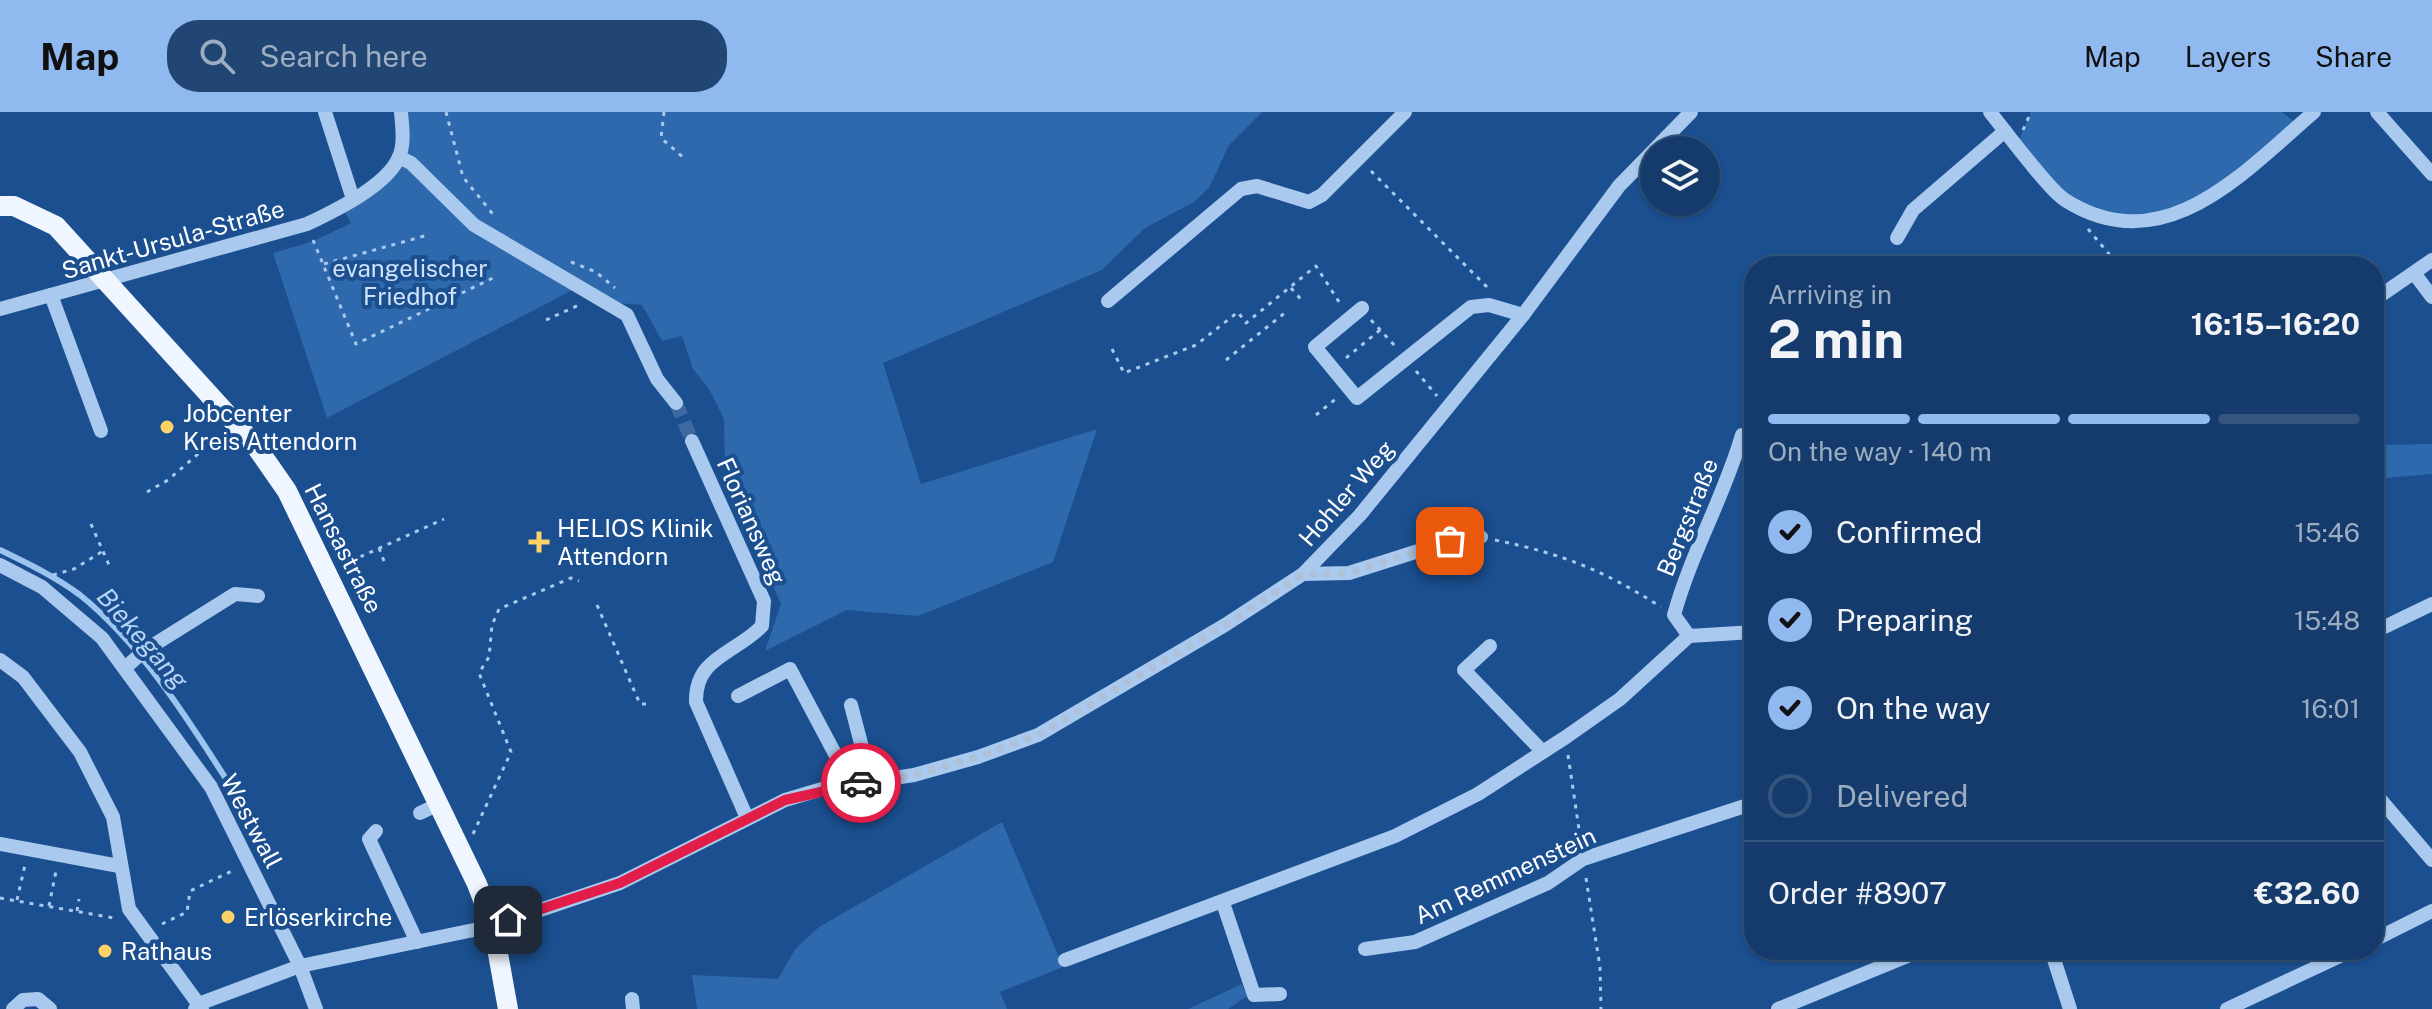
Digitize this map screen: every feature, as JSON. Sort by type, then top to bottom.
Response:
[{"type":"main road","name":"Hansastraße","points":[[0,206],[14,206],[56,226],[234,422],[287,491],[430,808],[462,854],[493,926],[508,1009]]},
{"type":"street","points":[[325,112],[353,199]]},
{"type":"street","points":[[401,112],[399,157],[411,163],[474,225],[627,315],[657,379],[676,403]]},
{"type":"street","points":[[1108,301],[1241,189],[1257,186],[1309,202],[1322,195],[1405,112]]},
{"type":"street","name":"Hohler Weg","points":[[200,1007],[300,966],[493,926],[620,883],[785,800],[843,786],[914,775],[978,757],[1038,735],[1225,625],[1303,574],[1360,515],[1523,315],[1619,186],[1691,112]]},
{"type":"street","points":[[1990,112],[2063,200],[2105,218],[2149,220],[2185,212],[2216,195],[2314,112]]},
{"type":"street","points":[[2377,112],[2432,174]]},
{"type":"street","points":[[1897,238],[1913,210],[2005,131]]},
{"type":"street","name":"Sankt-Ursula-Straße","points":[[0,309],[307,224],[353,199],[387,174],[399,157]]},
{"type":"street","points":[[2384,293],[2432,260]]},
{"type":"street","points":[[2414,273],[2432,297]]},
{"type":"street","points":[[51,295],[101,431]]},
{"type":"street","points":[[1362,308],[1315,347],[1357,398],[1471,307],[1489,305],[1523,315]]},
{"type":"street","name":"Bergstraße","points":[[1689,636],[1674,615],[1684,579],[1728,482],[1742,435]]},
{"type":"street","name":"Floriansweg","points":[[692,441],[764,601],[762,626],[699,673],[696,686],[696,702],[747,818]]},
{"type":"street","points":[[1303,574],[1349,573],[1450,541],[1481,537]]},
{"type":"street","name":"Westwall","points":[[0,565],[42,587],[84,619],[127,666],[211,787],[300,966],[316,1009]]},
{"type":"street","points":[[127,666],[144,651],[235,594],[258,596]]},
{"type":"street","points":[[2384,627],[2432,604]]},
{"type":"street","points":[[1065,960],[1395,836],[1478,794],[1543,752],[1620,699],[1689,636],[1744,633]]},
{"type":"street","points":[[1490,646],[1464,670],[1543,752]]},
{"type":"street","points":[[0,660],[23,677],[54,713],[86,763],[113,817],[119,866],[135,922],[200,1007]]},
{"type":"street","points":[[738,696],[790,669],[842,767],[843,786]]},
{"type":"street","points":[[851,705],[871,782]]},
{"type":"street","points":[[2384,804],[2432,860]]},
{"type":"street","name":"Am Remmenstein","points":[[1365,949],[1415,942],[1548,883],[1583,859],[1744,806]]},
{"type":"street","points":[[376,831],[369,839],[371,848],[385,869],[417,942]]},
{"type":"street","points":[[0,844],[119,866]]},
{"type":"street","points":[[1223,903],[1254,995],[1280,994]]},
{"type":"street","points":[[2384,935],[2432,911]]},
{"type":"street","points":[[1778,1009],[1898,960]]},
{"type":"street","points":[[2054,960],[2070,1009]]},
{"type":"street","points":[[2227,1009],[2332,960]]},
{"type":"street","points":[[13,1009],[23,1000],[38,999],[50,1009]]},
{"type":"path","points":[[446,112],[463,177],[516,248]]},
{"type":"path","points":[[664,112],[661,138],[685,159]]},
{"type":"path","points":[[1379,180],[1448,250],[1489,285]]},
{"type":"path","points":[[2063,200],[2111,256]]},
{"type":"path","points":[[307,224],[356,344],[493,278]]},
{"type":"path","points":[[324,264],[428,235]]},
{"type":"path","points":[[1112,349],[1124,373],[1196,345],[1238,312],[1246,323],[1316,266],[1329,281],[1329,291]]},
{"type":"path","points":[[1290,288],[1304,303]]},
{"type":"path","points":[[546,320],[583,304],[589,293]]},
{"type":"path","points":[[1226,360],[1286,312]]},
{"type":"path","points":[[1345,359],[1380,330],[1437,396],[1450,405]]},
{"type":"path","points":[[1316,415],[1349,389]]},
{"type":"path","points":[[147,492],[168,480],[234,422]]},
{"type":"path","points":[[342,565],[444,519]]},
{"type":"path","points":[[91,524],[109,565]]},
{"type":"path","name":"Bergstraße","points":[[1481,537],[1551,551],[1610,574],[1674,615]]},
{"type":"path","points":[[379,548],[384,561]]},
{"type":"path","points":[[51,575],[66,572],[103,551]]},
{"type":"path","points":[[462,854],[511,752],[479,673],[489,657],[492,625],[499,609],[571,578],[579,581]]},
{"type":"path","points":[[597,605],[640,704],[647,704]]},
{"type":"path","points":[[17,901],[28,850]]},
{"type":"path","points":[[49,907],[60,855]]},
{"type":"path","points":[[146,935],[187,912],[190,891],[250,862]]},
{"type":"path","points":[[0,898],[135,922]]},
{"type":"path","points":[[76,912],[79,899]]},
{"type":"green space","name":"evangelischer Friedhof","points":[[401,112],[1262,112],[1229,145],[1209,188],[1194,202],[1145,228],[1102,270],[883,363],[921,484],[1097,429],[1053,562],[918,616],[847,610],[765,651],[781,604],[725,480],[724,419],[709,389],[693,369],[682,336],[662,341],[642,305],[618,303],[584,284],[327,418],[273,253],[314,241],[351,223],[342,207],[399,157]]},
{"type":"green space","points":[[2031,112],[2282,112],[2298,125],[2185,212],[2105,218],[2063,200],[2017,144]]},
{"type":"green space","points":[[2432,444],[2432,474],[2384,478],[2384,445]]},
{"type":"green space","points":[[1002,822],[1063,967],[1000,992],[1007,1009],[697,1009],[692,975],[778,979],[796,948],[819,927]]},
{"type":"green space","points":[[1242,984],[1247,996],[1228,1009],[1188,1009]]},
{"type":"waterway","name":"Biekegang","points":[[0,550],[61,582],[102,614],[161,682],[228,782]]},
{"type":"tunnel","points":[[676,403],[692,441]]},
{"type":"way so far","points":[[861,783],[914,775],[978,757],[1038,735],[1225,625],[1303,574],[1349,573],[1450,541]]},
{"type":"place","name":"Jobcenter Kreis Attendorn","points":[[167,427]]},
{"type":"place","name":"HELIOS Klinik Attendorn","points":[[539,542]]},
{"type":"place","name":"Erlöserkirche","points":[[228,917]]},
{"type":"place","name":"Rathaus","points":[[105,951]]},
{"type":"route","points":[[508,920],[620,883],[785,800],[822,789],[861,783]]}]
